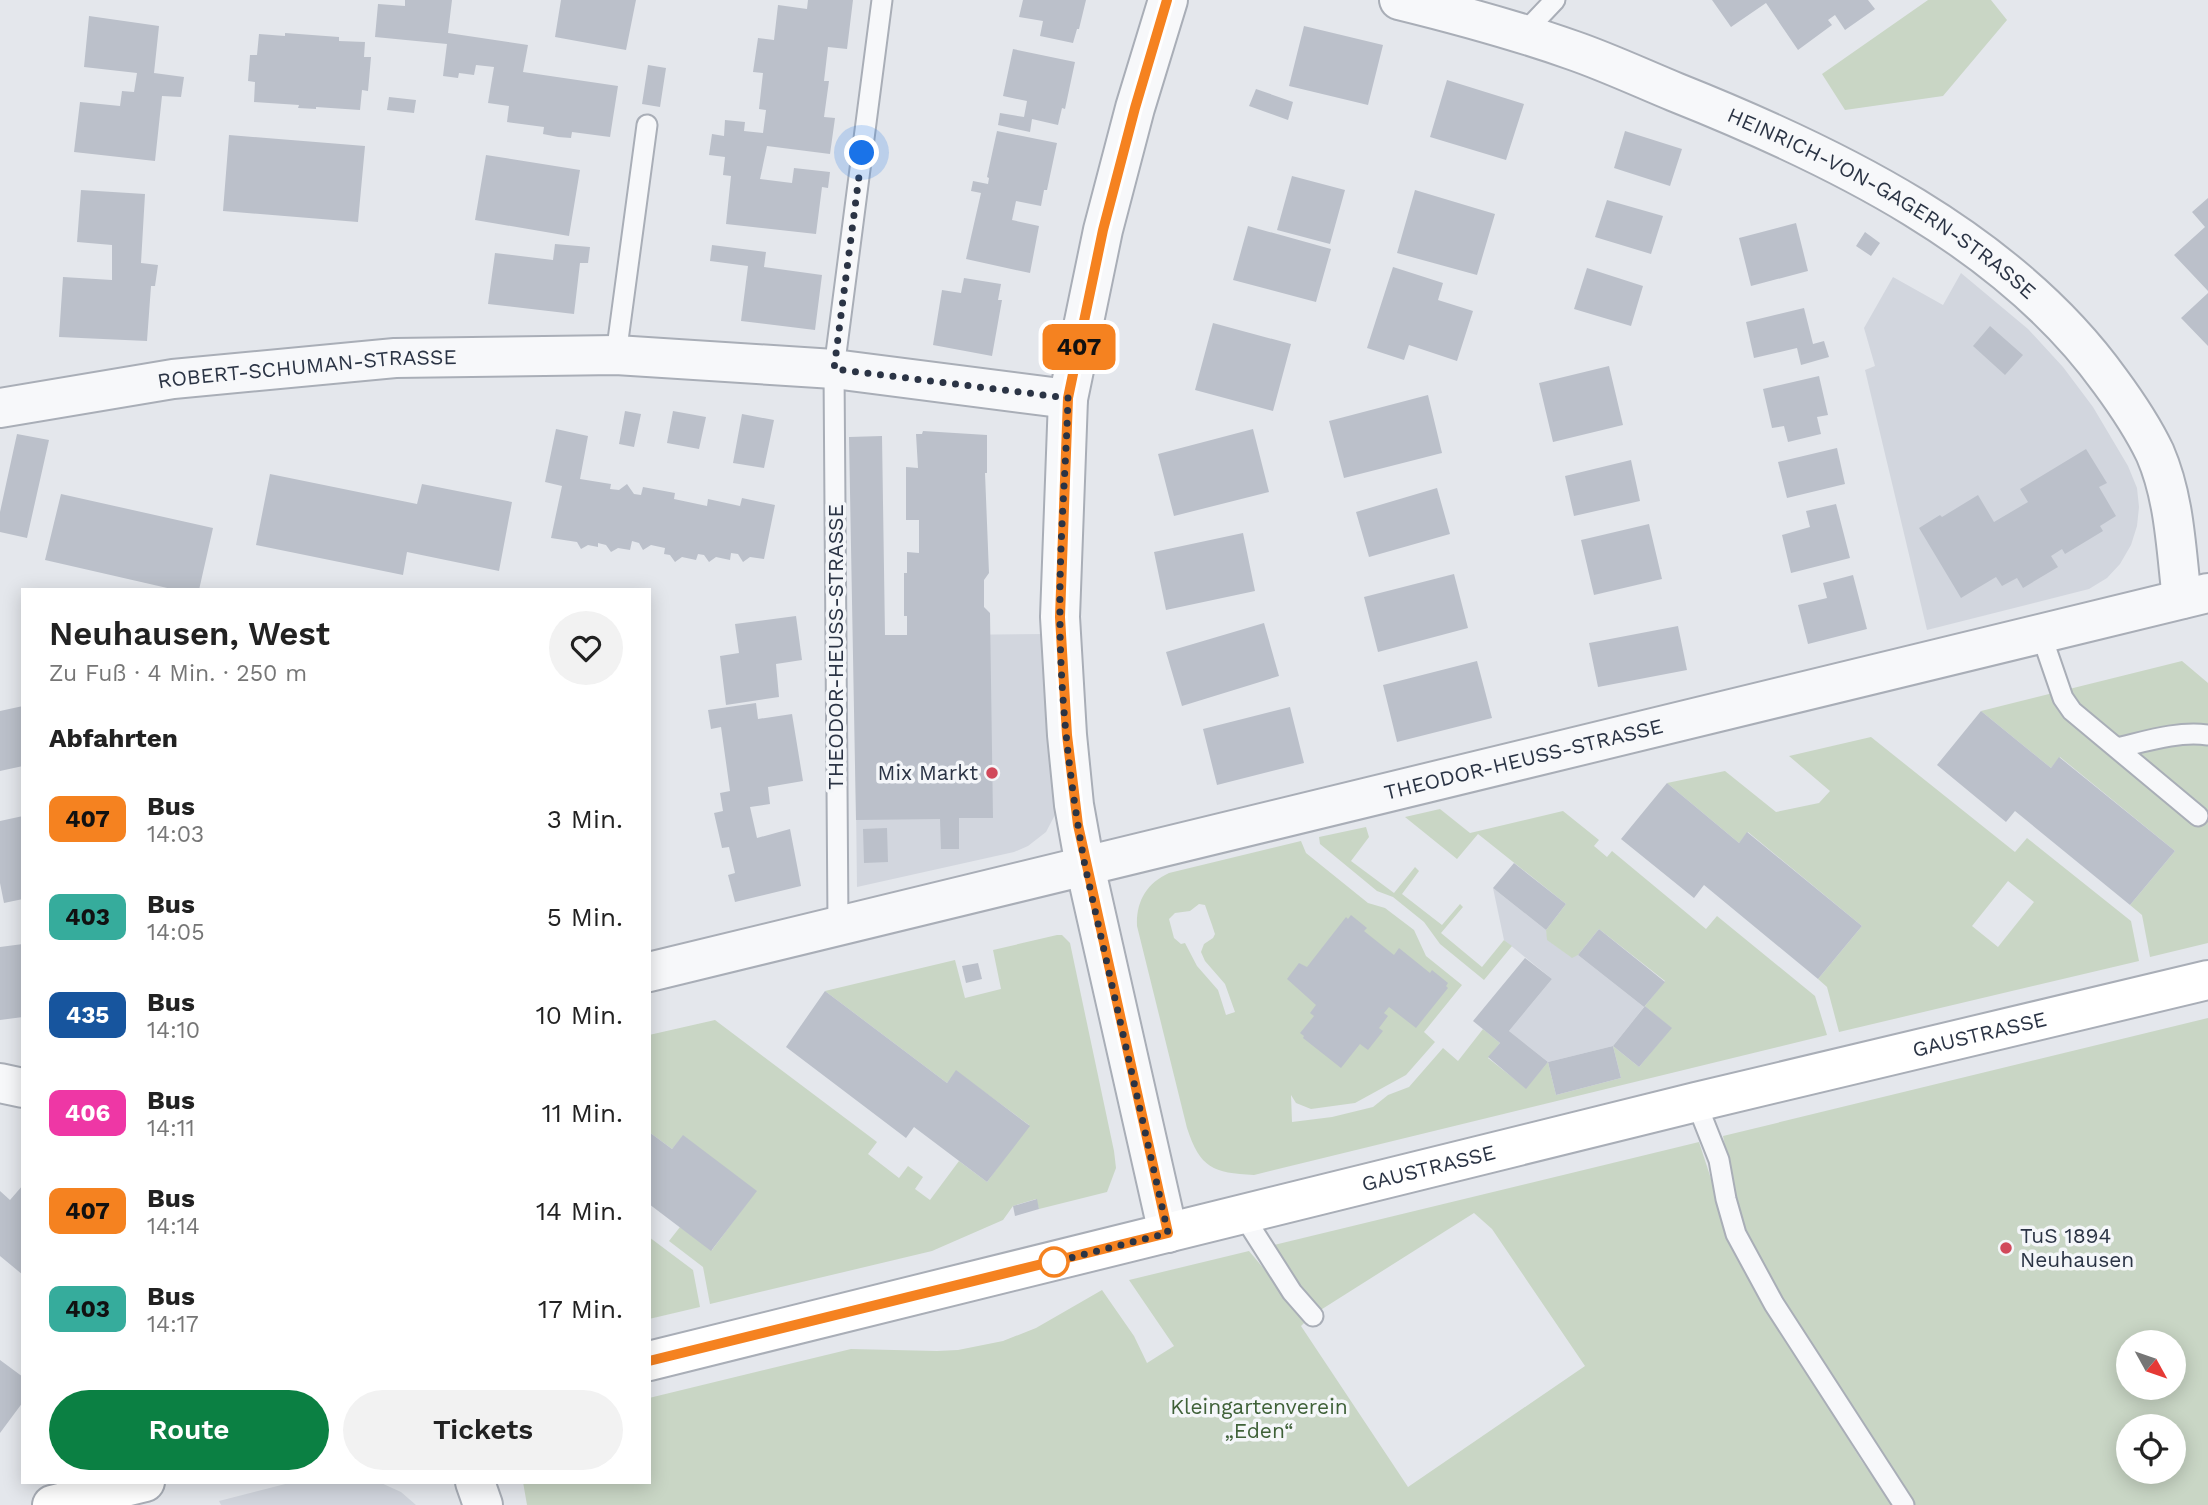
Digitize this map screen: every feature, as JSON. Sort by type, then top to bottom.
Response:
[{"type":"main road","name":"GAUSTRASSE","points":[[651,1361],[1696,1102],[2208,980]]},
{"type":"main road","points":[[52,1505],[137,1484]]},
{"type":"street","points":[[1167,0],[1103,230],[1068,398],[1060,617],[1074,805],[1085,866],[1168,1233]]},
{"type":"street","name":"HEINRICH-VON-GAGERN-STRASSE","points":[[1399,0],[1572,50],[1780,136],[1946,228],[1995,262],[2042,302],[2087,349],[2126,404],[2155,453],[2195,596]]},
{"type":"street","name":"ROBERT-SCHUMAN-STRASSE","points":[[0,408],[173,379],[395,358],[616,355],[834,369],[1068,398]]},
{"type":"street","name":"THEODOR-HEUSS-STRASSE","points":[[651,972],[2195,596]]},
{"type":"street","points":[[0,1083],[21,1088]]},
{"type":"street","points":[[476,1484],[483,1505]]},
{"type":"lane","points":[[834,369],[882,0]]},
{"type":"lane","points":[[1522,35],[1555,0]]},
{"type":"lane","points":[[616,355],[647,125]]},
{"type":"lane","name":"THEODOR-HEUSS-STRASSE","points":[[834,369],[838,925]]},
{"type":"lane","points":[[2041,634],[2063,698],[2072,711],[2198,816]]},
{"type":"lane","points":[[2117,748],[2176,735],[2208,735]]},
{"type":"lane","points":[[1696,1102],[1719,1160],[1736,1234],[1774,1304],[1904,1505]]},
{"type":"lane","points":[[1243,1215],[1292,1292],[1313,1316]]},
{"type":"shaded area","points":[[1961,273],[2028,329],[2063,367],[2093,407],[2128,466],[2137,488],[2139,507],[2131,545],[2120,564],[2107,578],[2089,589],[1927,630],[1865,370],[1875,366],[1864,328],[1893,277],[1943,305]]},
{"type":"shaded area","points":[[1046,634],[1056,813],[1046,832],[1028,846],[1014,852],[857,887],[854,636]]},
{"type":"shaded area","points":[[1493,888],[1546,930],[1548,940],[1571,957],[1578,955],[1644,1007],[1613,1046],[1548,1062],[1509,1031],[1552,979],[1504,940]]},
{"type":"shaded area","points":[[285,1484],[383,1484],[401,1492],[416,1505],[221,1505],[219,1501]]},
{"type":"green space","points":[[1928,0],[1991,0],[2007,20],[1943,96],[1845,110],[1822,74]]},
{"type":"green space","points":[[2182,661],[2208,683],[2208,943],[2150,957],[2142,915],[2130,905],[2175,851],[2060,757],[2051,768],[1981,711]]},
{"type":"green space","points":[[1871,737],[2015,852],[2027,838],[2131,921],[2139,961],[1839,1032],[1827,987],[1818,979],[1862,926],[1748,832],[1739,843],[1667,783],[1725,771],[1776,812],[1819,803],[1830,791],[1789,756]],"holes":[[[2008,881],[2034,902],[1998,947],[1972,926]]]},
{"type":"green space","points":[[1440,809],[1470,833],[1563,811],[1599,840],[1594,846],[1607,857],[1612,851],[1706,929],[1717,916],[1815,996],[1827,1035],[1254,1175],[1218,1170],[1210,1166],[1197,1152],[1187,1128],[1137,926],[1138,909],[1144,894],[1155,882],[1169,873],[1301,841],[1306,853],[1368,903],[1385,908],[1414,930],[1426,956],[1462,985],[1424,1032],[1435,1042],[1406,1075],[1355,1103],[1311,1109],[1296,1103],[1291,1095],[1292,1122],[1332,1117],[1373,1107],[1388,1095],[1409,1087],[1443,1048],[1458,1061],[1483,1029],[1500,1043],[1488,1058],[1526,1088],[1548,1062],[1556,1095],[1621,1078],[1613,1046],[1639,1067],[1671,1028],[1645,1006],[1665,981],[1599,929],[1578,955],[1572,958],[1547,940],[1546,930],[1566,904],[1478,834],[1457,859],[1405,817]],"holes":[[[1199,904],[1205,905],[1215,934],[1204,944],[1201,952],[1205,961],[1225,984],[1235,1012],[1226,1015],[1218,990],[1197,966],[1185,943],[1181,944],[1174,938],[1169,919],[1175,913],[1190,911]]]},
{"type":"green space","points":[[1366,827],[1369,837],[1351,861],[1394,893],[1415,867],[1419,871],[1402,894],[1442,925],[1460,904],[1463,907],[1441,933],[1482,967],[1504,940],[1512,946],[1484,980],[1440,944],[1424,922],[1393,897],[1377,891],[1320,844],[1319,837]]},
{"type":"green space","points":[[1057,935],[1062,935],[1070,943],[1114,1151],[1116,1168],[1107,1192],[1039,1209],[1036,1199],[1013,1206],[1003,1220],[932,1251],[710,1304],[703,1267],[669,1241],[680,1227],[712,1250],[756,1191],[683,1136],[672,1149],[651,1133],[651,1035],[715,1020],[877,1142],[868,1154],[899,1178],[908,1166],[923,1177],[915,1189],[930,1200],[959,1161],[987,1182],[1029,1125],[956,1071],[947,1083],[825,991],[955,960],[965,998],[1001,989],[993,950]]},
{"type":"green space","name":"TuS 1894 Neuhausen","points":[[2208,1018],[2208,1505],[1914,1505],[1839,1391],[1754,1253],[1740,1223],[1723,1136]]},
{"type":"green space","name":"Kleingartenverein „Eden“","points":[[1699,1142],[1730,1237],[1788,1342],[1861,1460],[1893,1505],[527,1505],[523,1484],[651,1484],[651,1398],[851,1349],[958,1350],[1003,1341],[1036,1328],[1102,1290],[1134,1336],[1147,1363],[1174,1346],[1129,1280],[1249,1251],[1307,1320],[1301,1326],[1408,1487],[1585,1366],[1492,1229],[1474,1213],[1319,1311],[1290,1276],[1274,1245]]},
{"type":"green space","points":[[651,1238],[693,1270],[700,1307],[651,1319]]},
{"type":"building","points":[[405,0],[452,0],[448,33],[528,45],[523,72],[618,86],[610,137],[572,132],[571,138],[558,137],[543,134],[544,127],[507,122],[509,106],[488,103],[494,67],[476,65],[474,75],[459,73],[458,78],[443,76],[447,44],[375,37],[378,4],[405,6]]},
{"type":"building","points":[[561,0],[636,0],[626,50],[555,37]]},
{"type":"building","points":[[808,0],[853,0],[847,49],[828,47],[824,81],[829,81],[824,117],[835,118],[830,154],[767,146],[760,179],[792,183],[794,168],[830,172],[828,188],[822,187],[816,234],[726,224],[731,176],[723,175],[725,157],[709,155],[712,134],[724,136],[725,120],[745,122],[744,131],[763,133],[766,110],[759,109],[763,73],[753,72],[758,38],[774,40],[778,5],[807,9]]},
{"type":"building","points":[[1023,0],[1086,0],[1073,43],[1040,36],[1043,21],[1019,17]]},
{"type":"building","points":[[1712,0],[1868,0],[1875,9],[1845,30],[1835,15],[1828,20],[1832,25],[1798,50],[1766,3],[1731,27]]},
{"type":"building","points":[[89,16],[159,26],[154,73],[184,77],[181,97],[162,96],[155,161],[74,152],[80,102],[120,106],[122,91],[134,92],[137,73],[84,67]]},
{"type":"building","points":[[1304,26],[1383,45],[1368,105],[1289,86]]},
{"type":"building","points":[[285,33],[365,42],[364,57],[371,57],[368,91],[362,90],[360,110],[298,108],[299,105],[254,102],[255,82],[248,81],[250,55],[257,55],[259,34],[285,36]]},
{"type":"building","points":[[1013,49],[1075,62],[1065,109],[1062,108],[1058,125],[1032,119],[1030,132],[998,125],[1000,113],[1024,117],[1027,101],[1003,96]]},
{"type":"building","points":[[648,65],[666,68],[660,107],[642,104]]},
{"type":"building","points":[[1447,80],[1524,104],[1506,160],[1430,137]]},
{"type":"building","points":[[1256,89],[1293,102],[1288,120],[1249,106]]},
{"type":"building","points":[[389,97],[416,100],[414,113],[387,110]]},
{"type":"building","points":[[997,131],[1057,143],[1041,206],[1016,201],[1012,220],[1039,226],[1030,273],[966,259],[981,193],[971,191],[973,181],[988,184],[987,177]]},
{"type":"building","points":[[1625,131],[1682,149],[1670,186],[1614,168]]},
{"type":"building","points":[[229,135],[365,146],[358,222],[223,211]]},
{"type":"building","points":[[486,155],[580,170],[569,236],[475,220]]},
{"type":"building","points":[[1292,176],[1345,190],[1330,244],[1277,230]]},
{"type":"building","points":[[81,190],[145,194],[141,263],[158,265],[155,286],[151,286],[147,341],[59,337],[63,277],[112,280],[112,245],[77,242]]},
{"type":"building","points":[[1415,190],[1495,214],[1477,275],[1397,253]]},
{"type":"building","points":[[2208,198],[2208,291],[2174,255],[2205,227],[2192,212]]},
{"type":"building","points":[[1607,200],[1663,216],[1651,254],[1595,237]]},
{"type":"building","points":[[1796,223],[1808,271],[1751,286],[1739,238]]},
{"type":"building","points":[[1248,226],[1331,249],[1316,302],[1233,280]]},
{"type":"building","points":[[1865,232],[1880,243],[1871,256],[1856,246]]},
{"type":"building","points":[[555,244],[590,247],[588,263],[580,263],[574,314],[488,304],[495,253],[553,260]]},
{"type":"building","points":[[712,245],[766,252],[764,267],[822,275],[815,330],[741,321],[748,266],[710,261]]},
{"type":"building","points":[[1393,267],[1443,283],[1438,300],[1473,311],[1457,361],[1409,345],[1404,360],[1367,348]]},
{"type":"building","points":[[1587,268],[1643,286],[1631,326],[1574,309]]},
{"type":"building","points":[[964,278],[1001,284],[998,300],[1002,300],[992,356],[933,345],[942,290],[961,293]]},
{"type":"building","points":[[2208,293],[2208,346],[2181,318]]},
{"type":"building","points":[[1804,308],[1813,344],[1824,341],[1829,357],[1801,365],[1797,348],[1754,358],[1746,322]]},
{"type":"building","points":[[1213,323],[1291,344],[1273,411],[1195,390]]},
{"type":"building","points":[[1990,326],[2023,355],[2005,375],[1973,346]]},
{"type":"building","points":[[1609,366],[1623,425],[1553,442],[1539,383]]},
{"type":"building","points":[[1819,376],[1828,415],[1817,417],[1821,434],[1788,442],[1784,426],[1772,428],[1763,389]]},
{"type":"building","points":[[1428,395],[1442,453],[1344,478],[1329,421]]},
{"type":"building","points":[[625,411],[641,414],[634,447],[619,444]]},
{"type":"building","points":[[673,411],[706,417],[699,449],[667,443]]},
{"type":"building","points":[[742,414],[774,420],[764,468],[733,463]]},
{"type":"building","points":[[556,429],[588,436],[580,479],[611,484],[610,489],[619,490],[627,484],[634,494],[641,495],[643,487],[675,493],[674,499],[707,506],[708,499],[740,506],[742,498],[775,505],[764,559],[750,557],[743,562],[738,554],[731,553],[730,560],[716,557],[709,562],[704,555],[698,554],[696,560],[682,557],[675,562],[670,555],[664,554],[665,548],[651,545],[643,550],[639,543],[632,541],[630,550],[618,548],[611,552],[606,545],[598,543],[598,547],[588,545],[581,549],[577,542],[551,538],[562,486],[545,482]]},
{"type":"building","points":[[1253,429],[1269,492],[1174,516],[1158,454]]},
{"type":"building","points":[[923,431],[987,435],[985,473],[989,573],[984,580],[984,607],[990,613],[993,818],[959,818],[959,849],[941,849],[940,819],[856,820],[849,437],[882,436],[885,635],[907,635],[904,573],[907,573],[907,552],[919,553],[919,520],[906,520],[906,467],[918,468],[916,434],[922,434]]},
{"type":"building","points":[[17,434],[49,440],[27,538],[0,532],[0,512]]},
{"type":"building","points":[[1837,448],[1845,484],[1787,498],[1778,462]]},
{"type":"building","points":[[2086,449],[2107,483],[2099,487],[2116,516],[2100,526],[2103,531],[2065,554],[2062,549],[2051,556],[2058,567],[2023,588],[2017,578],[2002,586],[1996,577],[1961,598],[1919,528],[1978,495],[1994,522],[2028,502],[2020,489]]},
{"type":"building","points":[[1631,460],[1640,501],[1574,516],[1565,476]]},
{"type":"building","points":[[270,474],[417,504],[422,484],[512,502],[499,571],[407,552],[403,575],[256,545]]},
{"type":"building","points":[[1437,488],[1450,534],[1369,557],[1356,512]]},
{"type":"building","points":[[61,494],[213,528],[199,588],[167,588],[45,560]]},
{"type":"building","points":[[1836,504],[1850,558],[1791,573],[1782,535],[1810,527],[1806,511]]},
{"type":"building","points":[[1649,524],[1662,579],[1594,595],[1581,540]]},
{"type":"building","points":[[1243,533],[1255,591],[1166,610],[1154,552]]},
{"type":"building","points":[[1454,574],[1468,628],[1378,652],[1364,597]]},
{"type":"building","points":[[1853,575],[1867,629],[1808,644],[1798,605],[1827,598],[1823,583]]},
{"type":"building","points":[[796,616],[802,660],[776,664],[779,697],[726,705],[720,656],[739,653],[735,624]]},
{"type":"building","points":[[1264,623],[1279,676],[1182,706],[1166,652]]},
{"type":"building","points":[[1678,626],[1687,670],[1598,687],[1589,643]]},
{"type":"building","points":[[1477,661],[1492,718],[1397,742],[1383,685]]},
{"type":"building","points":[[756,703],[758,719],[792,714],[803,781],[768,787],[770,804],[750,807],[757,838],[790,829],[801,886],[735,902],[728,875],[735,873],[729,847],[722,848],[714,813],[723,811],[720,793],[730,791],[721,727],[711,729],[708,710]]},
{"type":"building","points":[[21,706],[21,766],[0,771],[0,711]]},
{"type":"building","points":[[1290,707],[1304,763],[1217,785],[1203,729]]},
{"type":"building","points":[[1981,711],[2051,768],[2059,757],[2175,851],[2130,905],[2015,811],[2006,822],[1937,765]]},
{"type":"building","points":[[1667,783],[1739,843],[1747,832],[1862,926],[1818,979],[1704,885],[1694,898],[1621,839]]},
{"type":"building","points":[[21,816],[21,899],[4,903],[0,883],[0,821]]},
{"type":"building","points":[[887,828],[888,862],[864,863],[863,829]]},
{"type":"building","points":[[1514,863],[1566,904],[1546,930],[1493,888]]},
{"type":"building","points":[[1351,915],[1367,928],[1364,931],[1394,955],[1399,948],[1430,973],[1432,970],[1448,983],[1448,988],[1416,1028],[1389,1007],[1384,1013],[1388,1016],[1379,1028],[1383,1031],[1368,1050],[1360,1044],[1341,1068],[1303,1038],[1300,1033],[1314,1016],[1310,1013],[1316,1005],[1287,979],[1299,963],[1307,967],[1346,917],[1348,919]]},
{"type":"building","points":[[1599,929],[1665,982],[1644,1007],[1578,955]]},
{"type":"building","points":[[21,944],[21,1017],[0,1020],[0,947]]},
{"type":"building","points":[[1525,958],[1552,979],[1509,1031],[1548,1062],[1526,1089],[1488,1057],[1500,1043],[1473,1021]]},
{"type":"building","points":[[978,963],[982,979],[966,983],[962,966]]},
{"type":"building","points":[[825,991],[947,1083],[956,1070],[1030,1126],[987,1182],[914,1127],[906,1138],[786,1047]]},
{"type":"building","points":[[1645,1006],[1672,1028],[1639,1067],[1613,1046]]},
{"type":"building","points":[[1613,1046],[1621,1078],[1556,1095],[1548,1062]]},
{"type":"building","points":[[651,1133],[672,1149],[683,1135],[757,1191],[711,1251],[651,1206]]},
{"type":"building","points":[[21,1187],[21,1273],[0,1256],[0,1191],[10,1200]]},
{"type":"building","points":[[1037,1199],[1039,1209],[1015,1216],[1013,1206]]},
{"type":"building","points":[[0,1360],[21,1376],[21,1405],[0,1433]]},
{"type":"bus line","name":"407","points":[[651,1361],[1168,1233],[1085,866],[1074,805],[1060,617],[1068,398],[1103,230],[1167,0]]},
{"type":"place","name":"Mix Markt","points":[[992,773]]},
{"type":"place","name":"TuS 1894 Neuhausen","points":[[2006,1248]]},
{"type":"route","points":[[862,153],[834,369],[1068,398],[1060,617],[1074,805],[1085,866],[1168,1233],[1054,1262]]}]
